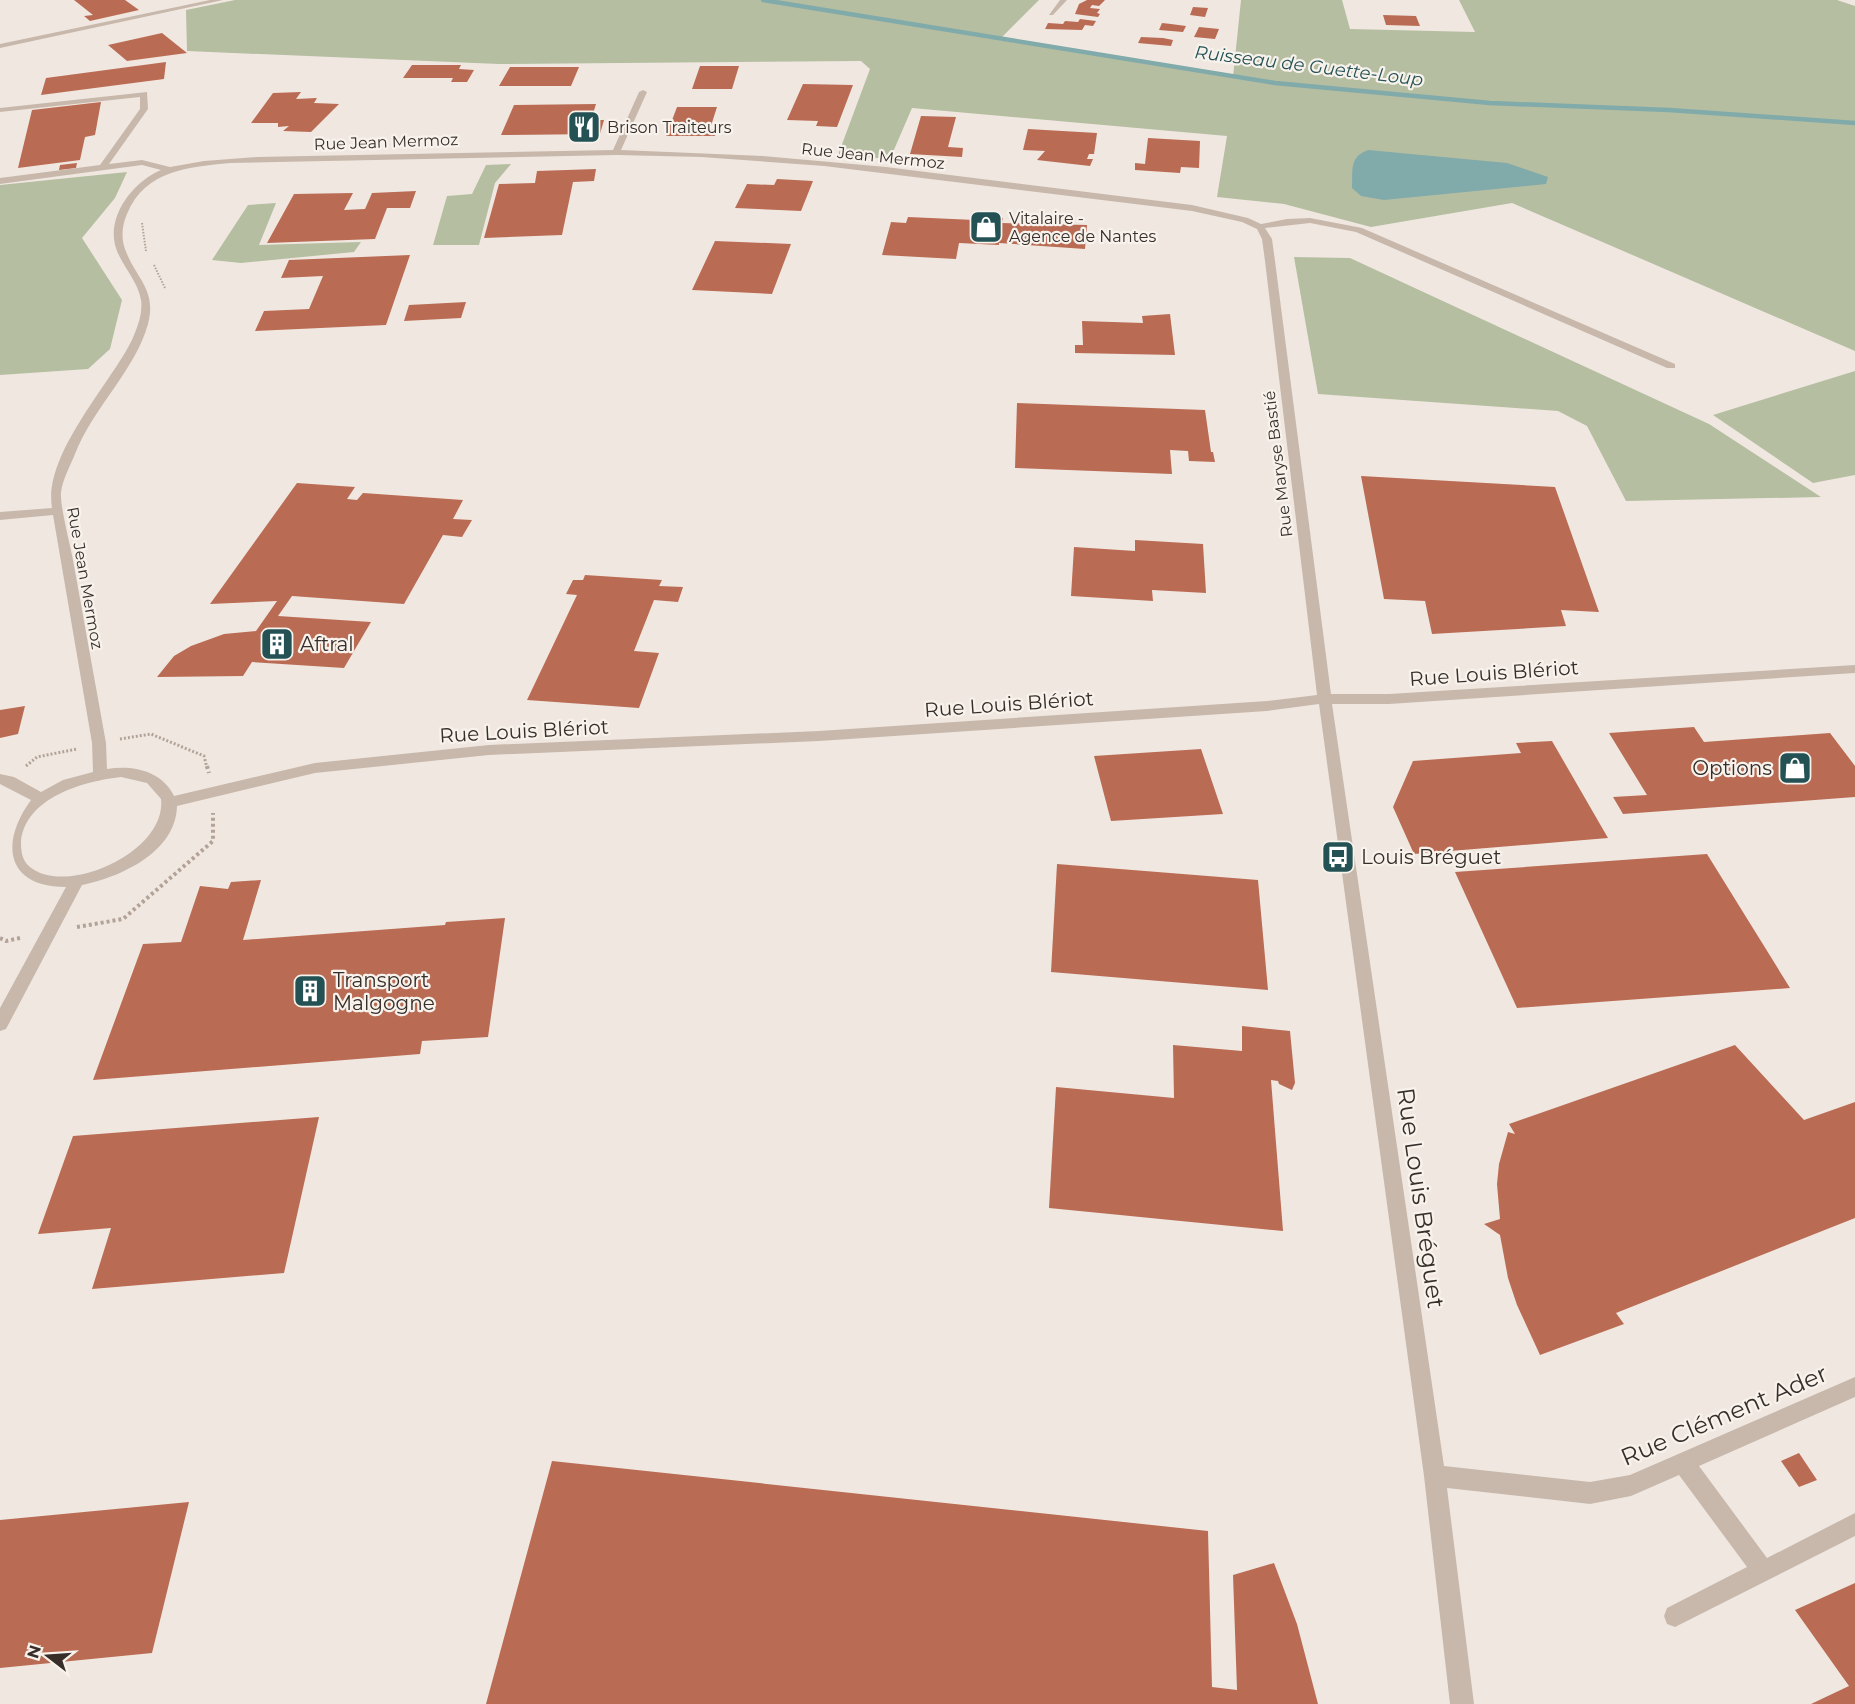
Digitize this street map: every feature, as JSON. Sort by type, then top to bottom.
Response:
[{"type":"street","points":[[0,46],[220,0]]},
{"type":"street","points":[[1051,14],[1064,0]]},
{"type":"street","points":[[616,153],[643,92]]},
{"type":"street","points":[[0,110],[144,94],[144,109],[102,168]]},
{"type":"street","name":"Rue Jean Mermoz","points":[[100,774],[99,743],[55,493],[67,456],[88,416],[135,348],[146,310],[143,286],[119,246],[119,227],[128,201],[150,177],[184,165],[266,160],[616,153],[703,155],[873,170],[1192,208],[1245,220],[1260,227]]},
{"type":"street","points":[[0,181],[142,162],[167,170]]},
{"type":"street","points":[[1260,227],[1300,218],[1359,230],[1671,366]]},
{"type":"street","name":"Rue Maryse Bastié","points":[[1260,227],[1267,239],[1325,699]]},
{"type":"street","points":[[0,516],[58,511]]},
{"type":"street","name":"Rue Louis Blériot","points":[[170,802],[315,768],[489,750],[819,736],[1267,706],[1325,699],[1389,699],[1855,669]]},
{"type":"street","name":"Rue Louis Bréguet","points":[[1325,699],[1435,1476],[1462,1704]]},
{"type":"street","points":[[122,772],[140,775],[155,781],[165,790],[170,802],[169,818],[160,834],[146,850],[110,871],[77,880],[54,881],[35,878],[20,869],[5,845],[26,813],[41,799],[60,788],[100,774],[122,772]]},
{"type":"street","points":[[5,780],[41,799]]},
{"type":"street","points":[[0,1024],[77,880]]},
{"type":"street","name":"Rue Clément Ader","points":[[1435,1476],[1590,1492],[1631,1485],[1855,1387]]},
{"type":"street","points":[[1683,1462],[1763,1571]]},
{"type":"street","points":[[1675,1616],[1855,1524]]},
{"type":"path","points":[[141,214],[145,248],[148,254]]},
{"type":"path","points":[[151,260],[163,280],[165,290]]},
{"type":"path","points":[[5,780],[38,757],[75,749]]},
{"type":"green space","points":[[235,0],[1039,0],[999,40],[1233,77],[1241,0],[1342,0],[1350,29],[1475,32],[1459,0],[1837,0],[1855,6],[1855,351],[1512,203],[1371,227],[1284,204],[1217,197],[1227,136],[912,108],[890,159],[838,155],[870,69],[861,61],[499,64],[187,51],[186,10]]},
{"type":"green space","points":[[511,164],[495,183],[479,245],[433,245],[447,196],[472,194],[486,165]]},
{"type":"green space","points":[[127,172],[115,198],[82,238],[122,300],[110,349],[88,369],[0,375],[0,185]]},
{"type":"green space","points":[[276,203],[259,245],[361,242],[354,252],[241,263],[212,260],[248,205]]},
{"type":"green space","points":[[1294,257],[1350,258],[1709,424],[1821,497],[1626,501],[1587,426],[1558,411],[1318,394]]},
{"type":"green space","points":[[1855,371],[1855,475],[1813,483],[1713,415]]},
{"type":"water","points":[[1368,150],[1507,163],[1548,177],[1546,184],[1384,200],[1361,196],[1352,188],[1352,170],[1355,160]]},
{"type":"building","points":[[74,0],[125,0],[139,10],[90,21],[84,16],[93,15]]},
{"type":"building","points":[[1087,0],[1105,0],[1099,6],[1092,5],[1090,8],[1100,9],[1097,13],[1100,14],[1098,17],[1075,14],[1079,4]]},
{"type":"building","points":[[1193,7],[1208,8],[1205,17],[1190,15]]},
{"type":"building","points":[[1383,15],[1416,16],[1420,26],[1386,25]]},
{"type":"building","points":[[1080,19],[1096,21],[1093,26],[1085,25],[1082,30],[1045,29],[1048,23],[1063,24],[1065,21],[1078,22]]},
{"type":"building","points":[[1162,23],[1186,26],[1183,32],[1159,30]]},
{"type":"building","points":[[1199,27],[1219,29],[1215,39],[1194,37]]},
{"type":"building","points":[[162,33],[187,53],[127,61],[108,45]]},
{"type":"building","points":[[1141,37],[1173,40],[1171,46],[1138,43]]},
{"type":"building","points":[[166,62],[164,79],[41,95],[46,78]]},
{"type":"building","points":[[412,65],[461,65],[459,69],[474,70],[467,82],[451,82],[453,78],[403,78]]},
{"type":"building","points":[[700,66],[739,66],[732,89],[692,89]]},
{"type":"building","points":[[510,67],[579,67],[571,86],[499,86]]},
{"type":"building","points":[[803,84],[853,85],[837,127],[816,126],[818,121],[787,120]]},
{"type":"building","points":[[301,92],[296,99],[317,98],[314,103],[339,104],[311,132],[283,131],[289,126],[278,127],[278,123],[251,123],[273,93]]},
{"type":"building","points":[[101,102],[95,135],[85,137],[80,160],[18,168],[32,110]]},
{"type":"building","points":[[596,104],[591,120],[604,120],[600,134],[501,135],[514,105]]},
{"type":"building","points":[[677,107],[717,107],[710,129],[717,130],[715,136],[666,136]]},
{"type":"building","points":[[921,116],[956,117],[948,147],[963,148],[962,157],[910,154]]},
{"type":"building","points":[[1028,129],[1097,133],[1094,154],[1089,154],[1087,159],[1093,159],[1090,166],[1037,160],[1045,151],[1023,150]]},
{"type":"building","points":[[1148,138],[1200,141],[1199,168],[1181,167],[1180,173],[1135,170],[1135,163],[1145,164]]},
{"type":"building","points":[[77,163],[76,168],[59,170],[60,165]]},
{"type":"building","points":[[596,169],[594,181],[573,182],[562,235],[484,238],[499,184],[535,183],[537,171]]},
{"type":"building","points":[[777,179],[813,181],[801,211],[735,208],[747,184],[774,185]]},
{"type":"building","points":[[416,191],[410,208],[387,208],[375,239],[267,243],[294,194],[353,193],[344,210],[365,209],[372,193]]},
{"type":"building","points":[[976,216],[1003,218],[1002,223],[1087,225],[1085,249],[999,243],[999,245],[959,243],[956,259],[882,255],[891,222],[906,223],[908,217],[975,220]]},
{"type":"building","points":[[715,241],[791,244],[772,294],[692,290]]},
{"type":"building","points":[[410,255],[386,325],[255,331],[264,311],[309,309],[323,276],[281,278],[289,260]]},
{"type":"building","points":[[466,302],[461,318],[404,321],[409,305]]},
{"type":"building","points":[[1170,314],[1175,355],[1075,353],[1075,345],[1083,345],[1082,321],[1143,323],[1142,316]]},
{"type":"building","points":[[1017,403],[1205,410],[1211,452],[1213,452],[1215,462],[1189,461],[1188,451],[1170,450],[1172,474],[1015,468]]},
{"type":"building","points":[[1361,476],[1555,487],[1599,612],[1561,610],[1566,626],[1432,634],[1425,601],[1384,599]]},
{"type":"building","points":[[297,483],[355,487],[347,499],[357,500],[363,493],[463,500],[453,519],[472,520],[462,537],[443,535],[404,604],[292,596],[278,616],[371,622],[344,668],[252,662],[243,676],[157,677],[174,656],[191,646],[224,634],[256,631],[277,601],[210,604]]},
{"type":"building","points":[[1135,540],[1203,544],[1206,593],[1152,590],[1153,601],[1071,596],[1074,547],[1135,551]]},
{"type":"building","points":[[585,575],[662,580],[659,586],[683,587],[678,602],[654,600],[634,651],[659,653],[639,708],[527,700],[577,595],[566,594],[573,580],[583,580]]},
{"type":"building","points":[[25,706],[18,734],[0,738],[0,710]]},
{"type":"building","points":[[1694,727],[1704,742],[1830,733],[1855,766],[1855,797],[1623,814],[1613,797],[1647,795],[1609,733]]},
{"type":"building","points":[[1552,741],[1608,838],[1414,854],[1393,807],[1413,761],[1521,753],[1516,743]]},
{"type":"building","points":[[1201,749],[1223,814],[1111,821],[1094,756]]},
{"type":"building","points":[[1707,854],[1790,988],[1517,1008],[1455,872]]},
{"type":"building","points":[[1057,864],[1258,880],[1268,990],[1051,972]]},
{"type":"building","name":"Transport Malgogne","points":[[261,880],[243,940],[445,925],[446,922],[505,918],[488,1037],[422,1041],[420,1054],[93,1080],[143,944],[181,942],[200,886],[228,889],[231,882]]},
{"type":"building","points":[[1242,1026],[1290,1031],[1295,1083],[1292,1090],[1279,1084],[1278,1081],[1271,1080],[1283,1231],[1049,1208],[1056,1087],[1174,1098],[1173,1045],[1242,1051]]},
{"type":"building","points":[[1735,1045],[1804,1120],[1855,1102],[1855,1218],[1616,1313],[1624,1324],[1540,1355],[1517,1305],[1508,1278],[1500,1235],[1484,1224],[1500,1219],[1497,1184],[1499,1164],[1508,1132],[1515,1134],[1509,1124]]},
{"type":"building","points":[[319,1117],[284,1273],[92,1289],[111,1228],[38,1234],[73,1136]]},
{"type":"building","points":[[1799,1453],[1817,1480],[1799,1487],[1781,1461]]},
{"type":"building","points":[[552,1461],[1208,1531],[1212,1687],[1237,1690],[1233,1575],[1274,1563],[1297,1624],[1318,1704],[486,1704]]},
{"type":"building","points":[[189,1502],[152,1653],[0,1668],[0,1520]]},
{"type":"building","points":[[1855,1583],[1855,1704],[1811,1704],[1849,1686],[1795,1610]]},
{"type":"waterway","name":"Ruisseau de Guette-Loup","points":[[763,0],[1275,83],[1490,103],[1669,110],[1855,123]]},
{"type":"place","name":"Brison Traiteurs","points":[[584,127]]},
{"type":"place","name":"Vitalaire - Agence de Nantes","points":[[986,227]]},
{"type":"place","name":"Aftral","points":[[277,644]]},
{"type":"place","name":"Options","points":[[1795,768]]},
{"type":"place","name":"Louis Bréguet","points":[[1338,857]]},
{"type":"place","name":"Transport Malgogne","points":[[310,991]]}]
